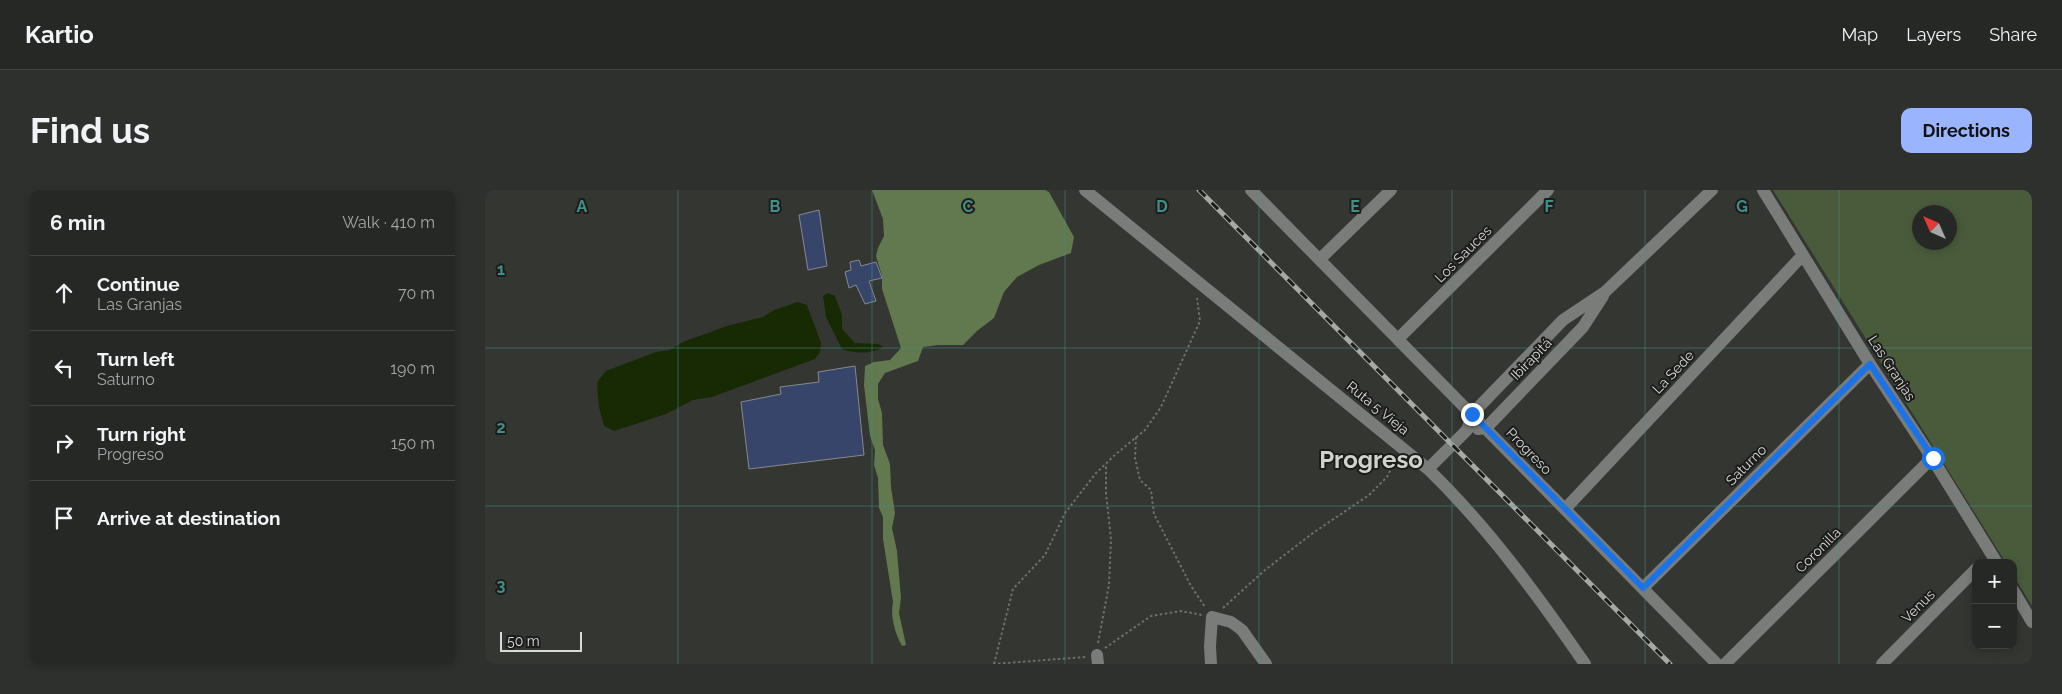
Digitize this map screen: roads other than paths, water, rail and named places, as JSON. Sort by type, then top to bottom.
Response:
[{"type":"street","name":"Ruta 5 Vieja","points":[[1085,190],[1428,469],[1455,496],[1509,562],[1585,664]]},
{"type":"street","name":"Progreso","points":[[1251,190],[1717,664]]},
{"type":"street","points":[[1320,259],[1391,190]]},
{"type":"street","name":"Los Sauces","points":[[1398,339],[1548,190]]},
{"type":"street","name":"Ibirapitá","points":[[1428,469],[1467,430],[1472,414],[1563,320],[1605,292],[1712,190]]},
{"type":"street","name":"Las Granjas","points":[[1763,190],[1870,364],[1933,458],[1994,558]]},
{"type":"street","name":"La Sede","points":[[1565,509],[1803,256]]},
{"type":"street","name":"Ibirapitá","points":[[1486,428],[1583,327],[1605,292]]},
{"type":"street","name":"Saturno","points":[[1643,588],[1870,364]]},
{"type":"street","points":[[1467,430],[1486,428]]},
{"type":"street","name":"Coronilla","points":[[1725,664],[1933,458]]},
{"type":"street","name":"Venus","points":[[1882,664],[1972,573]]},
{"type":"street","points":[[2017,597],[2032,622]]},
{"type":"street","points":[[1211,664],[1211,617],[1231,622],[1242,630],[1266,664]]},
{"type":"railway","points":[[1199,190],[1670,664]]},
{"type":"district","name":"Progreso","points":[[1371,460]]}]
